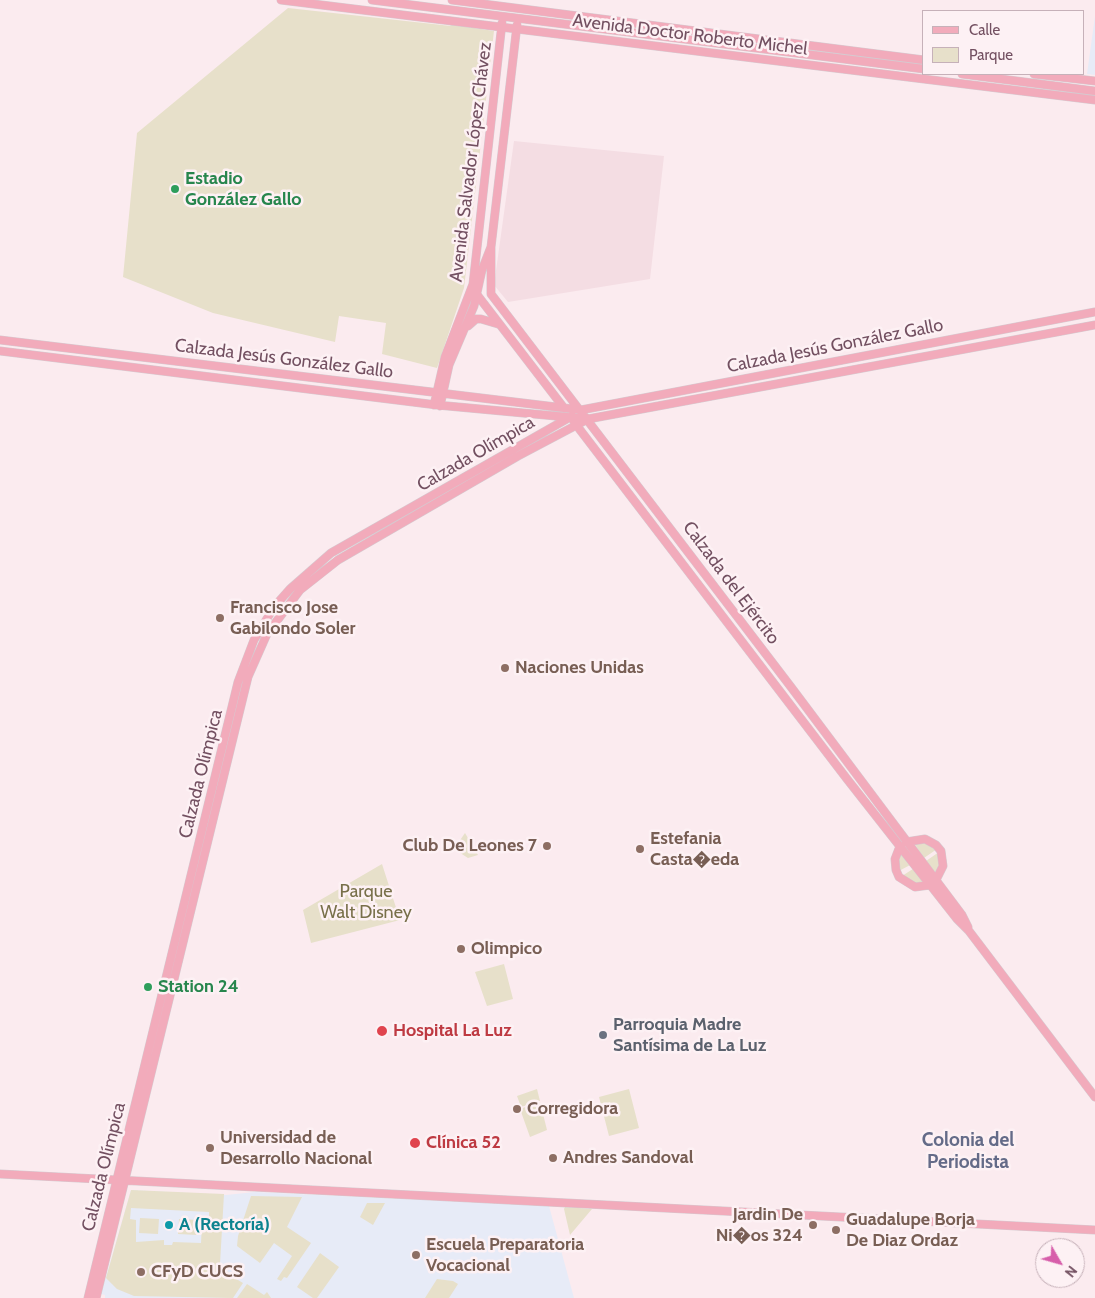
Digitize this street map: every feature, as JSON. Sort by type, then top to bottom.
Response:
[{"type":"main road","name":"Avenida Doctor Roberto Michel","points":[[281,0],[1095,100]]},
{"type":"main road","name":"Avenida Doctor Roberto Michel","points":[[372,0],[922,69]]},
{"type":"main road","name":"Avenida Doctor Roberto Michel","points":[[452,0],[922,60]]},
{"type":"main road","name":"Avenida Salvador López Chávez","points":[[437,405],[445,356],[473,284],[504,6]]},
{"type":"main road","name":"Avenida Salvador López Chávez","points":[[439,393],[478,296],[482,270],[491,247],[520,8]]},
{"type":"main road","points":[[970,75],[1095,91]]},
{"type":"main road","points":[[1043,75],[1095,81]]},
{"type":"main road","points":[[1041,94],[1042,84]]},
{"type":"main road","name":"Calzada del Ejército","points":[[491,247],[491,294],[596,429],[904,844]]},
{"type":"main road","name":"Calzada del Ejército","points":[[473,284],[478,296],[570,417],[904,844],[933,882],[956,919],[969,931],[1095,1097]]},
{"type":"main road","name":"Calzada Jesús González Gallo","points":[[0,340],[581,410],[1095,312]]},
{"type":"main road","points":[[461,336],[472,322],[481,319],[497,324],[509,336]]},
{"type":"main road","name":"Calzada Jesús González Gallo","points":[[0,352],[437,405],[588,419],[1095,325]]},
{"type":"main road","points":[[72,349],[99,364]]},
{"type":"main road","points":[[596,429],[599,418],[610,405]]},
{"type":"main road","name":"Calzada Olímpica","points":[[96,1298],[121,1180],[238,682],[261,628],[290,588],[331,553],[581,410]]},
{"type":"main road","name":"Calzada Olímpica","points":[[88,1298],[121,1180],[247,683],[266,634],[300,590],[338,560],[588,419]]},
{"type":"main road","points":[[925,839],[936,845],[940,851],[943,866],[933,882],[915,887],[899,877],[895,859],[904,844],[925,839]]},
{"type":"main road","points":[[0,1174],[1095,1230]]},
{"type":"shaded area","points":[[1095,16],[1095,75],[1087,74]]},
{"type":"shaded area","points":[[514,141],[664,156],[650,279],[508,302],[494,285]]},
{"type":"shaded area","points":[[131,1190],[226,1195],[255,1192],[549,1206],[574,1298],[105,1298],[105,1295],[101,1294]]},
{"type":"green space","points":[[288,8],[451,26],[449,24],[494,31],[464,288],[437,368],[382,354],[386,323],[339,316],[335,342],[213,313],[123,277],[137,133]]},
{"type":"green space","points":[[465,833],[478,855],[468,858],[454,849]]},
{"type":"green space","points":[[920,839],[937,849],[924,858],[912,840]]},
{"type":"green space","points":[[901,848],[912,864],[897,872],[896,870]]},
{"type":"green space","points":[[939,852],[941,855],[937,877],[926,861]]},
{"type":"green space","name":"Parque Walt Disney","points":[[382,864],[400,920],[311,943],[303,910]]},
{"type":"green space","points":[[916,867],[927,882],[918,885],[902,876]]},
{"type":"green space","points":[[504,964],[513,999],[487,1006],[475,972]]},
{"type":"green space","points":[[537,1089],[540,1101],[521,1107],[517,1096]]},
{"type":"green space","points":[[629,1089],[639,1128],[609,1136],[599,1097]]},
{"type":"green space","points":[[540,1102],[547,1130],[530,1137],[520,1109]]},
{"type":"green space","points":[[131,1190],[224,1194],[220,1264],[233,1277],[243,1283],[233,1298],[134,1296],[117,1289],[106,1278]],"holes":[[[131,1208],[209,1212],[209,1223],[202,1223],[201,1243],[173,1242],[172,1245],[164,1245],[164,1240],[136,1242],[136,1220],[130,1219]]]},
{"type":"green space","points":[[251,1196],[302,1197],[287,1227],[311,1243],[287,1278],[284,1277],[281,1281],[277,1279],[292,1256],[274,1243],[260,1263],[237,1246],[238,1236]]},
{"type":"green space","points":[[367,1203],[385,1203],[373,1225],[360,1217]]},
{"type":"green space","points":[[565,1207],[592,1209],[570,1235],[564,1209]]},
{"type":"green space","points":[[140,1218],[159,1219],[158,1234],[139,1233]]},
{"type":"green space","points":[[179,1219],[198,1220],[197,1235],[178,1234]]},
{"type":"green space","points":[[320,1253],[339,1267],[317,1298],[313,1298],[297,1287]]},
{"type":"green space","points":[[437,1279],[453,1281],[458,1284],[449,1298],[425,1298]]},
{"type":"green space","points":[[247,1284],[264,1295],[267,1292],[271,1298],[237,1298]]},
{"type":"place","name":"Estadio González Gallo","points":[[175,189]]},
{"type":"place","name":"Francisco Jose Gabilondo Soler","points":[[220,618]]},
{"type":"place","name":"Naciones Unidas","points":[[505,668]]},
{"type":"place","name":"Club De Leones 7","points":[[547,846]]},
{"type":"place","name":"Estefania Casta�eda","points":[[640,849]]},
{"type":"place","name":"Olimpico","points":[[461,949]]},
{"type":"place","name":"Station 24","points":[[148,987]]},
{"type":"place","name":"Hospital La Luz","points":[[382,1031]]},
{"type":"place","name":"Parroquia Madre Santísima de La Luz","points":[[603,1035]]},
{"type":"place","name":"Corregidora","points":[[517,1109]]},
{"type":"place","name":"Clínica 52","points":[[415,1143]]},
{"type":"place","name":"Universidad de Desarrollo Nacional","points":[[210,1148]]},
{"type":"place","name":"Andres Sandoval","points":[[553,1158]]},
{"type":"place","name":"A (Rectoría)","points":[[169,1225]]},
{"type":"place","name":"Jardin De Ni�os 324","points":[[813,1225]]},
{"type":"place","name":"Guadalupe Borja De Diaz Ordaz","points":[[836,1230]]},
{"type":"place","name":"Escuela Preparatoria Vocacional","points":[[416,1255]]},
{"type":"place","name":"CFyD CUCS","points":[[141,1272]]},
{"type":"district","name":"Colonia del Periodista","points":[[968,1151]]}]
